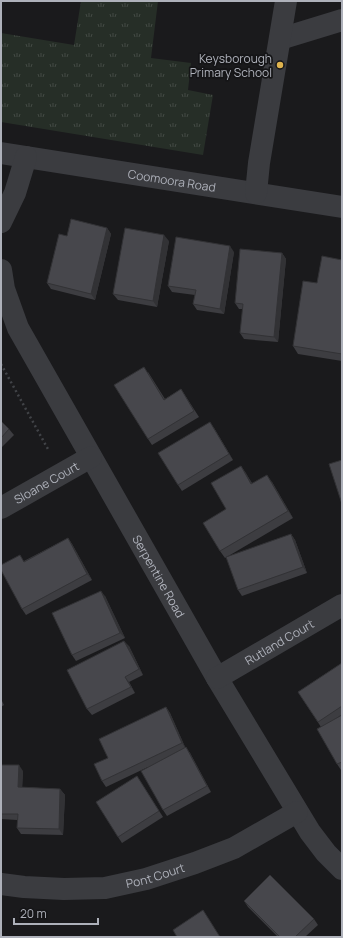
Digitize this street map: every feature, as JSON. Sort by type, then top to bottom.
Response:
[{"type":"street","points":[[256,193],[260,156],[286,1]]},
{"type":"street","points":[[280,39],[342,20]]},
{"type":"street","name":"Coomoora Road","points":[[1,153],[342,207]]},
{"type":"street","points":[[1,222],[15,193],[26,157]]},
{"type":"street","name":"Serpentine Road","points":[[1,270],[4,289],[18,328],[91,457],[217,678],[297,812],[326,853],[342,869]]},
{"type":"street","name":"Sloane Court","points":[[1,508],[91,457]]},
{"type":"street","name":"Rutland Court","points":[[217,678],[342,606]]},
{"type":"street","name":"Pont Court","points":[[1,884],[64,889],[105,888],[146,879],[234,848],[297,812]]},
{"type":"path","points":[[1,364],[62,473]]},
{"type":"green space","points":[[81,1],[158,1],[151,58],[191,63],[188,90],[213,95],[203,155],[1,122],[1,33],[74,45]]},
{"type":"building","points":[[71,219],[107,228],[91,294],[47,283],[59,234],[67,236]]},
{"type":"building","points":[[125,228],[164,235],[153,301],[113,294]]},
{"type":"building","points":[[176,237],[230,246],[220,309],[193,304],[196,290],[168,286]]},
{"type":"building","points":[[240,249],[282,253],[274,337],[240,333],[243,304],[235,303]]},
{"type":"building","points":[[322,256],[342,260],[342,354],[293,346],[303,281],[317,283]]},
{"type":"building","points":[[144,367],[164,400],[181,389],[194,411],[148,439],[114,385]]},
{"type":"building","points":[[1,421],[9,429],[1,438]]},
{"type":"building","points":[[210,422],[229,454],[178,485],[158,453]]},
{"type":"building","points":[[342,460],[342,504],[329,464]]},
{"type":"building","points":[[241,466],[251,484],[267,475],[288,511],[220,551],[203,523],[226,509],[211,483]]},
{"type":"building","points":[[291,534],[303,567],[238,590],[226,557]]},
{"type":"building","points":[[68,538],[87,574],[22,609],[1,570],[1,565],[20,555],[24,562]]},
{"type":"building","points":[[101,591],[120,633],[72,655],[52,613]]},
{"type":"building","points":[[124,641],[139,669],[125,677],[131,687],[87,709],[67,670]]},
{"type":"building","points":[[342,663],[342,706],[318,722],[298,692]]},
{"type":"building","points":[[166,707],[182,743],[102,781],[94,764],[108,758],[99,739]]},
{"type":"building","points":[[342,715],[342,762],[337,764],[317,729]]},
{"type":"building","points":[[186,747],[207,786],[163,810],[141,771]]},
{"type":"building","points":[[1,765],[19,765],[18,787],[60,789],[59,829],[17,828],[18,814],[1,814]]},
{"type":"building","points":[[137,776],[159,811],[118,837],[96,802]]},
{"type":"building","points":[[270,875],[314,919],[295,937],[280,937],[244,901]]},
{"type":"building","points":[[203,910],[220,937],[177,937],[173,930]]},
{"type":"place","name":"Keysborough Primary School","points":[[280,65]]}]
